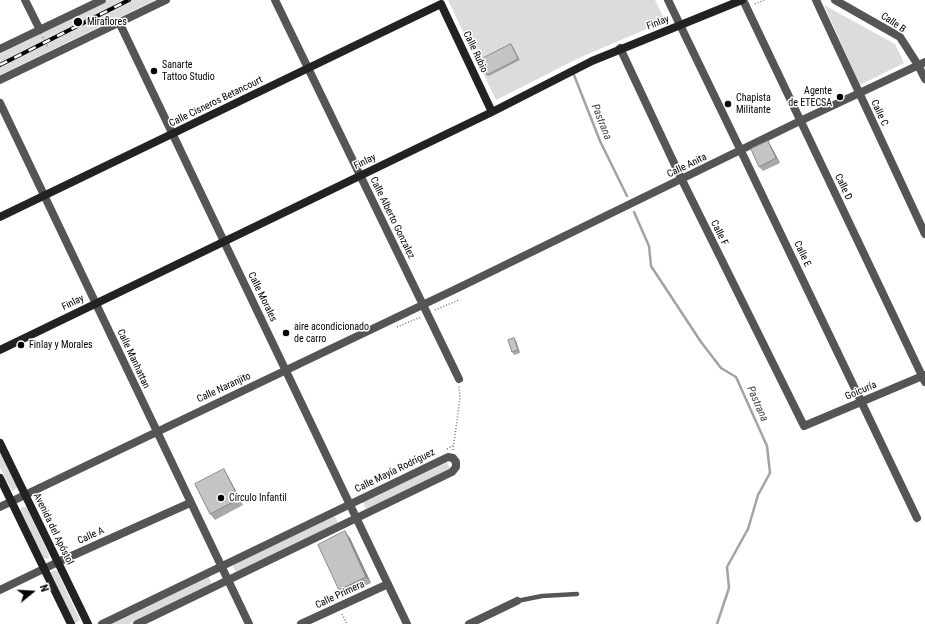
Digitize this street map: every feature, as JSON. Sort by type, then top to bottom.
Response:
[{"type":"street","points":[[25,0],[40,30]]},
{"type":"street","points":[[0,50],[102,0]]},
{"type":"street","points":[[0,80],[166,0]]},
{"type":"street","name":"Calle Alberto Gonzalez","points":[[275,0],[459,379]]},
{"type":"street","name":"Calle E","points":[[668,0],[917,518]]},
{"type":"street","name":"Finlay","points":[[0,350],[492,112],[592,61],[620,48],[742,0]]},
{"type":"street","name":"Calle D","points":[[742,0],[924,378]]},
{"type":"street","name":"Calle C","points":[[816,0],[925,234]]},
{"type":"street","name":"Calle B","points":[[835,0],[900,37],[922,63],[925,79]]},
{"type":"street","name":"Calle Cisneros Betancourt","points":[[0,218],[440,2]]},
{"type":"street","name":"Calle Rubio","points":[[440,2],[492,112]]},
{"type":"street","name":"Calle Morales","points":[[119,22],[407,624]]},
{"type":"street","name":"Calle F","points":[[620,48],[682,180],[804,426]]},
{"type":"street","name":"Calle Anita","points":[[458,288],[922,63]]},
{"type":"street","name":"Calle Manhattan","points":[[0,103],[248,624]]},
{"type":"street","name":"Calle Naranjito","points":[[0,507],[458,288]]},
{"type":"street","name":"Goicuría","points":[[804,426],[924,378]]},
{"type":"street","name":"Avenida del Apóstol","points":[[0,443],[88,624]]},
{"type":"street","name":"Calle Mayía Rodríguez","points":[[102,624],[448,457],[453,458]]},
{"type":"street","points":[[137,624],[452,472],[456,467],[456,462],[453,458]]},
{"type":"street","points":[[0,478],[71,624]]},
{"type":"street","name":"Calle A","points":[[0,590],[44,568],[190,502]]},
{"type":"street","name":"Calle Primera","points":[[302,624],[388,584]]},
{"type":"street","points":[[469,624],[518,601]]},
{"type":"lane","points":[[518,601],[542,596],[577,594]]},
{"type":"path","points":[[40,30],[52,55]]},
{"type":"path","points":[[453,458],[460,398],[459,379]]},
{"type":"path","points":[[339,607],[347,624]]},
{"type":"shaded area","points":[[109,0],[155,0],[0,75],[0,54]]},
{"type":"shaded area","points":[[448,0],[655,0],[665,21],[579,58],[496,100]]},
{"type":"shaded area","points":[[824,5],[895,44],[904,63],[860,85]]},
{"type":"shaded area","points":[[0,452],[17,487],[12,491],[0,468]]},
{"type":"shaded area","points":[[447,462],[450,469],[366,509],[363,502]]},
{"type":"shaded area","points":[[22,506],[27,508],[49,555],[48,559],[43,558],[20,511]]},
{"type":"shaded area","points":[[335,516],[338,523],[236,572],[232,565]]},
{"type":"shaded area","points":[[53,570],[57,571],[80,620],[77,622],[74,623],[51,573]]},
{"type":"shaded area","points":[[209,577],[212,585],[129,624],[110,624]]},
{"type":"building","points":[[511,44],[518,59],[487,75],[480,60]]},
{"type":"building","points":[[768,141],[776,158],[759,167],[751,149]]},
{"type":"building","points":[[514,338],[518,350],[512,352],[508,340]]},
{"type":"building","name":"Círculo Infantil","points":[[224,469],[239,499],[210,514],[195,484]]},
{"type":"building","points":[[345,531],[366,577],[339,590],[318,545]]},
{"type":"waterway","name":"Pastrana","points":[[574,75],[600,141],[627,196]]},
{"type":"waterway","name":"Pastrana","points":[[634,212],[649,246],[651,266],[701,342],[721,368],[736,377],[767,446],[770,473],[758,495],[748,529],[727,567],[729,588],[717,624]]},
{"type":"railway","points":[[0,65],[129,0]]},
{"type":"place","name":"Miraflores","points":[[78,22]]},
{"type":"place","name":"Sanarte Tattoo Studio","points":[[154,71]]},
{"type":"place","name":"Agente de ETECSA","points":[[840,97]]},
{"type":"place","name":"Chapista Militante","points":[[728,104]]},
{"type":"place","name":"aire acondicionado de carro","points":[[286,333]]},
{"type":"place","name":"Finlay y Morales","points":[[21,345]]},
{"type":"place","name":"Círculo Infantil","points":[[221,498]]}]
